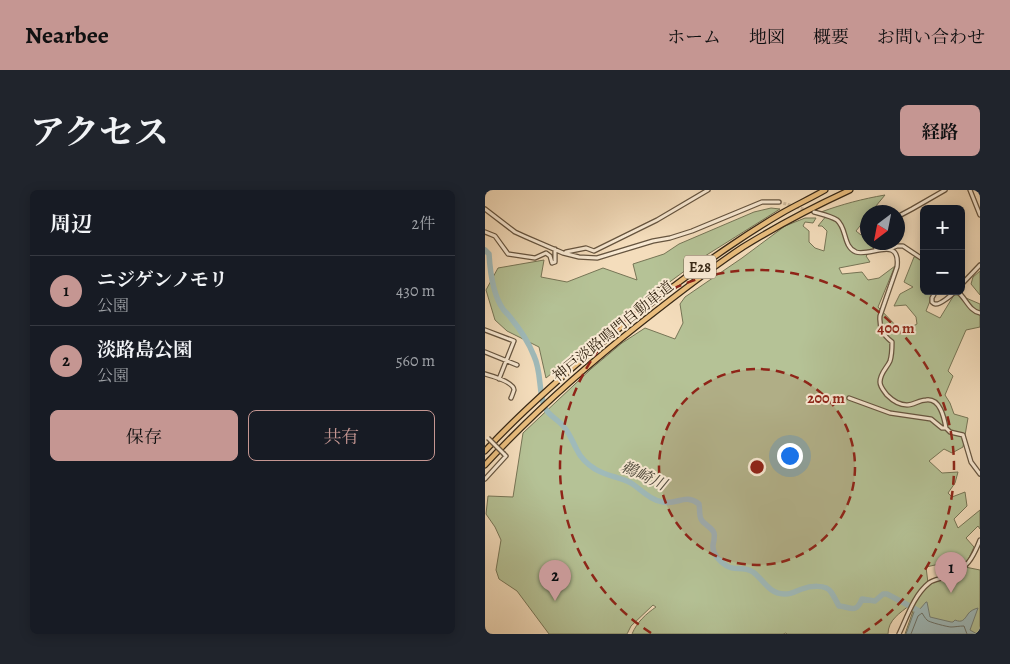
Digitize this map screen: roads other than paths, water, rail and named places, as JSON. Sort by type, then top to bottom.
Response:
[{"type":"highway","name":"神戸淡路鳴門自動車道","points":[[485,451],[583,358],[633,318],[705,263],[782,213],[825,190]]},
{"type":"highway","name":"神戸淡路鳴門自動車道","points":[[485,465],[588,365],[659,309],[742,248],[797,216],[850,190]]},
{"type":"highway","points":[[485,447],[503,433]]},
{"type":"street","points":[[563,253],[586,248],[594,251],[657,220],[709,190]]},
{"type":"street","points":[[905,212],[945,190]]},
{"type":"street","points":[[970,190],[980,215]]},
{"type":"street","points":[[485,209],[515,232],[526,237],[563,253],[579,257],[597,258],[692,231],[762,202],[779,202]]},
{"type":"street","points":[[814,212],[837,220],[843,227],[849,247],[853,251],[865,253],[876,250]]},
{"type":"street","points":[[485,232],[495,236],[508,254],[535,258],[546,253],[550,256],[552,263],[555,262],[555,249]]},
{"type":"street","points":[[905,247],[920,257]]},
{"type":"street","points":[[888,250],[897,256],[898,261],[879,323],[887,338],[892,342],[890,360],[881,375],[881,386],[891,398],[900,404],[911,405],[925,400],[935,402],[942,413],[946,428]]},
{"type":"street","points":[[965,281],[980,265]]},
{"type":"street","points":[[934,295],[932,302],[935,304],[939,304],[951,295]]},
{"type":"street","points":[[962,295],[972,310],[980,313]]},
{"type":"street","points":[[485,330],[513,341],[499,379]]},
{"type":"street","points":[[485,352],[517,365]]},
{"type":"street","points":[[485,374],[513,386],[511,398]]},
{"type":"street","points":[[849,398],[890,413],[931,419],[942,428],[963,435],[971,462],[980,474]]},
{"type":"street","points":[[485,479],[506,456],[486,436]]},
{"type":"street","points":[[899,634],[913,604],[923,589],[933,581],[957,572],[966,566],[975,553],[980,540]]},
{"type":"water","points":[[926,602],[930,617],[951,622],[963,620],[970,612],[978,608],[970,630],[977,634],[906,634],[914,612],[920,609]]},
{"type":"waterway","name":"鵜崎川","points":[[485,250],[489,254],[497,297],[532,351],[545,408],[566,430],[585,461],[595,469],[631,483],[658,501],[673,502],[690,499],[699,504],[701,519],[714,533],[713,548],[717,557],[730,567],[753,572],[774,591],[786,594],[818,586],[829,589],[839,606],[853,608],[858,607],[862,599],[875,601],[883,594],[887,594],[919,611]]},
{"type":"tunnel","points":[[779,202],[814,212]]},
{"type":"place","name":"ニジゲンノモリ","points":[[951,593]]},
{"type":"place","name":"淡路島公園","points":[[555,601]]}]
